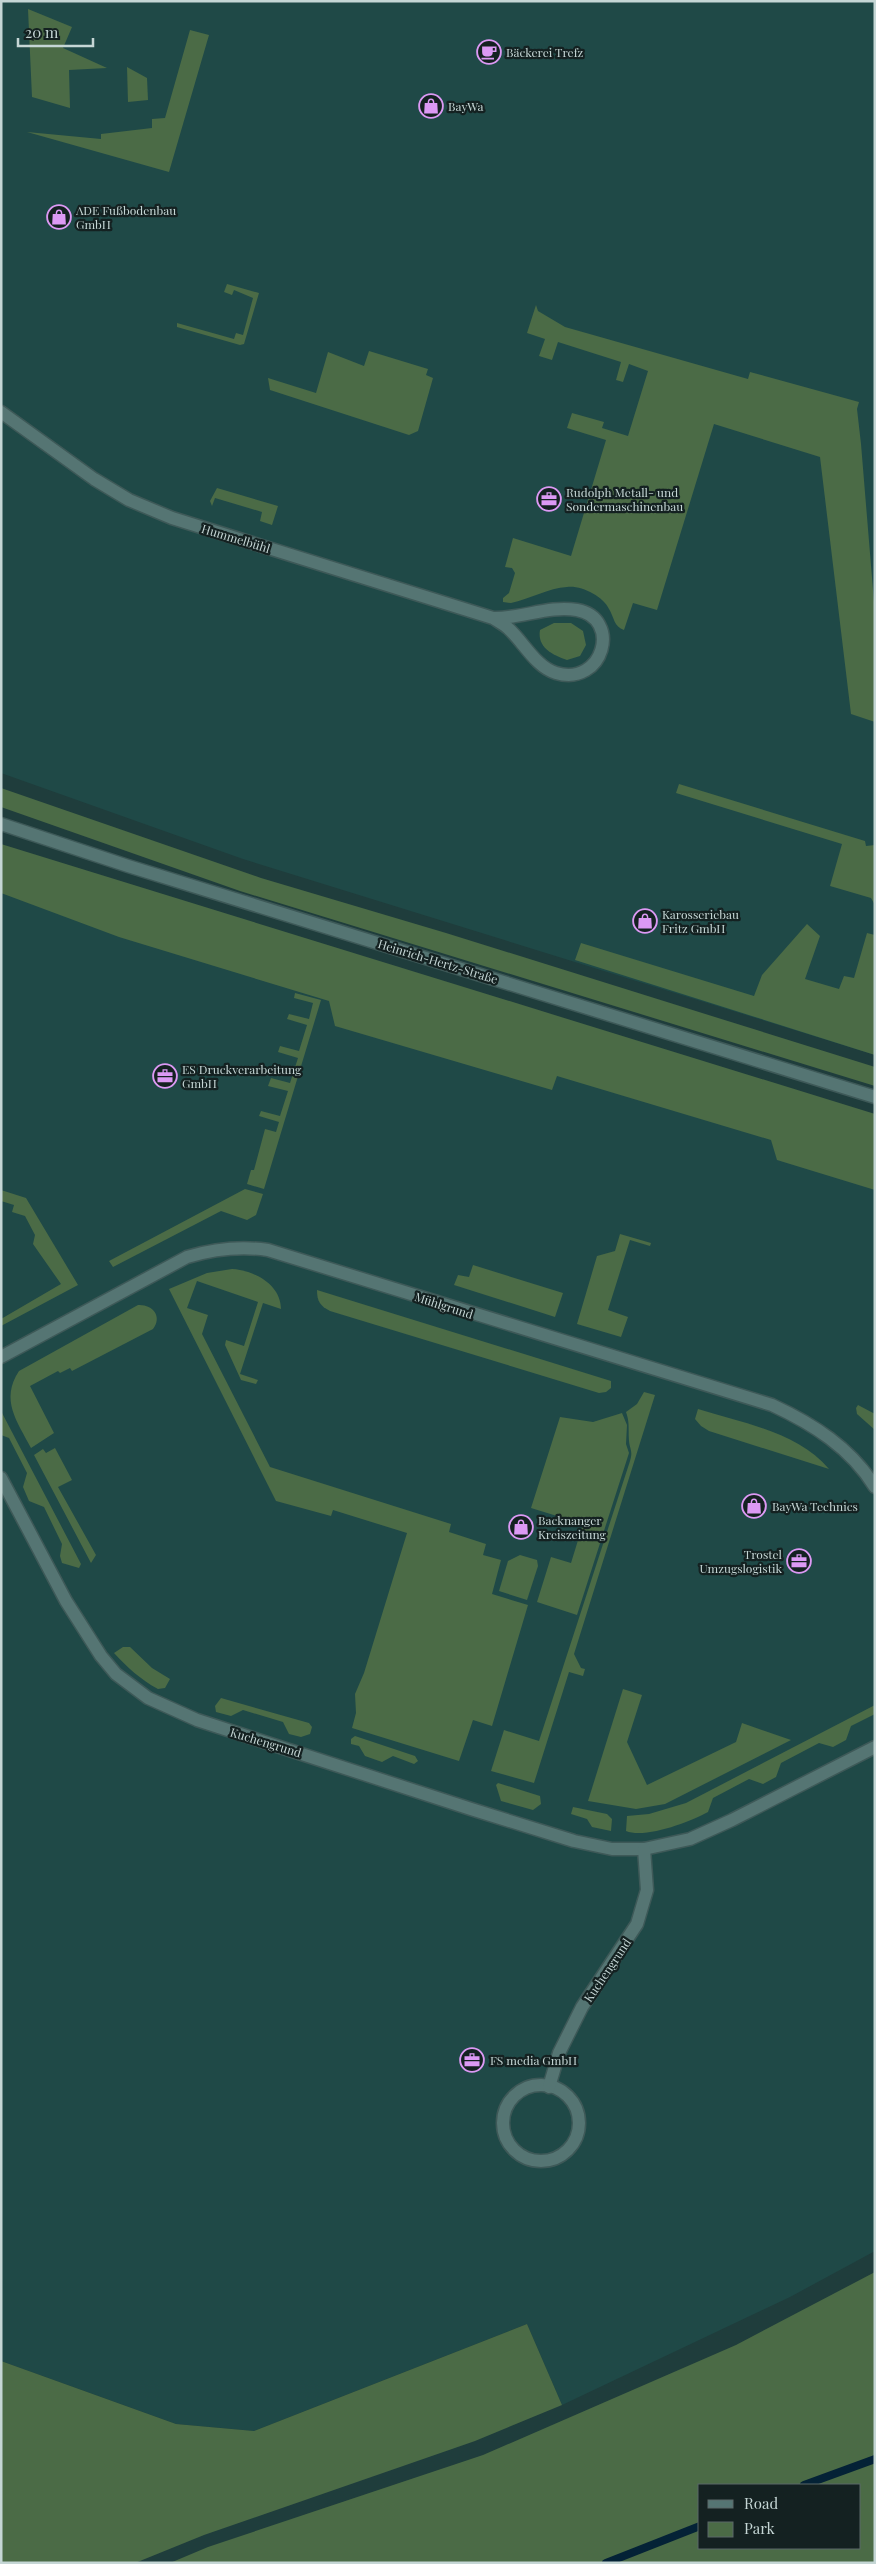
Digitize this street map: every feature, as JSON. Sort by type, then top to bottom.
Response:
[{"type":"street","name":"Hummelbühl","points":[[1,412],[112,490],[172,518],[494,618],[511,619],[563,609],[578,610],[590,614],[599,625],[604,638],[601,654],[591,667],[582,672],[570,675],[547,670],[508,629],[494,618]]},
{"type":"street","name":"Heinrich-Hertz-Straße","points":[[1,824],[128,866],[875,1097]]},
{"type":"street","name":"Mühlgrund","points":[[1,1357],[187,1257],[208,1251],[230,1248],[268,1250],[772,1405],[826,1435],[851,1456],[875,1487]]},
{"type":"street","name":"Kuchengrund","points":[[1,1478],[83,1629],[116,1674],[148,1698],[197,1720],[574,1841],[612,1849],[644,1849],[690,1839],[732,1820],[875,1747]]},
{"type":"street","name":"Kuchengrund","points":[[549,2086],[559,2054],[582,2007],[638,1924],[647,1890],[644,1849]]},
{"type":"street","points":[[538,2086],[549,2086],[562,2091],[571,2100],[577,2112],[579,2125],[576,2137],[570,2148],[559,2157],[547,2161],[534,2160],[522,2156],[513,2149],[504,2127],[504,2116],[516,2095],[538,2086]]},
{"type":"shaded area","points":[[1,1],[875,1],[875,1055],[243,859],[1,773]]},
{"type":"shaded area","points":[[1,872],[875,1154],[875,2251],[790,2297],[562,2405],[527,2324],[254,2431],[176,2424],[1,2361]]},
{"type":"green space","points":[[28,9],[72,27],[63,48],[107,68],[69,70],[70,108],[32,97]]},
{"type":"green space","points":[[190,30],[209,35],[169,172],[27,132],[101,139],[101,134],[152,128],[152,119],[165,118]]},
{"type":"green space","points":[[127,67],[147,78],[148,100],[128,102]]},
{"type":"green space","points":[[227,284],[259,293],[244,344],[240,345],[177,327],[177,323],[234,339],[236,333],[243,335],[253,298],[234,290],[232,295],[224,292]]},
{"type":"green space","points":[[536,305],[538,311],[565,327],[748,379],[750,372],[859,402],[857,409],[875,614],[875,722],[851,714],[820,457],[714,424],[657,610],[633,603],[624,630],[616,624],[609,609],[602,600],[591,592],[579,588],[560,588],[511,603],[503,602],[503,598],[509,593],[515,573],[512,568],[505,567],[513,538],[571,556],[606,440],[567,428],[572,413],[604,422],[602,428],[628,436],[648,371],[629,364],[623,382],[616,380],[621,362],[558,342],[552,360],[539,356],[545,339],[527,333]]},
{"type":"green space","points":[[369,351],[428,369],[426,375],[433,378],[418,431],[409,435],[270,390],[268,378],[316,393],[328,352],[364,366]]},
{"type":"green space","points":[[217,488],[278,506],[272,525],[260,521],[262,512],[215,498],[212,506],[210,501]]},
{"type":"green space","points":[[554,623],[571,623],[583,631],[586,645],[580,656],[567,660],[556,656],[543,646],[540,630]]},
{"type":"green space","points":[[679,784],[865,841],[866,846],[875,845],[875,905],[871,898],[830,886],[842,844],[676,793]]},
{"type":"green space","points":[[1,788],[261,878],[446,933],[875,1067],[875,1086],[240,891],[1,807]]},
{"type":"green space","points":[[1,844],[875,1114],[875,1190],[777,1160],[771,1140],[557,1076],[552,1090],[335,1026],[329,1001],[119,937],[1,893]]},
{"type":"green space","points":[[807,924],[820,936],[805,979],[839,989],[844,976],[854,978],[867,933],[875,935],[875,1055],[575,960],[581,943],[754,996],[762,975]]},
{"type":"green space","points":[[295,993],[321,1000],[264,1189],[247,1184],[251,1170],[254,1170],[265,1129],[276,1132],[279,1122],[259,1116],[261,1111],[280,1116],[288,1091],[268,1086],[271,1078],[290,1083],[298,1058],[278,1052],[280,1046],[299,1051],[307,1025],[287,1019],[289,1014],[309,1019],[313,1003],[294,998]]},
{"type":"green space","points":[[245,1189],[263,1194],[256,1215],[247,1220],[221,1211],[113,1267],[109,1261]]},
{"type":"green space","points":[[1,1190],[26,1198],[78,1285],[1,1326],[1,1319],[61,1284],[33,1244],[35,1235],[25,1216],[12,1212],[14,1205],[1,1201]]},
{"type":"green space","points":[[620,1234],[651,1243],[650,1246],[630,1240],[608,1310],[628,1317],[621,1337],[577,1324],[597,1256],[615,1251]]},
{"type":"green space","points":[[473,1265],[563,1293],[555,1317],[454,1285],[458,1275],[469,1277]]},
{"type":"green space","points":[[232,1269],[249,1272],[264,1280],[276,1292],[280,1300],[281,1309],[263,1303],[240,1374],[258,1380],[256,1384],[241,1380],[225,1345],[226,1340],[244,1346],[258,1302],[197,1281],[187,1308],[208,1315],[202,1334],[270,1467],[451,1524],[449,1532],[486,1544],[483,1555],[501,1560],[492,1594],[528,1605],[492,1726],[473,1720],[459,1761],[352,1728],[356,1713],[355,1694],[364,1673],[407,1533],[333,1510],[331,1516],[276,1501],[169,1289],[207,1273]]},
{"type":"green space","points":[[317,1290],[611,1381],[611,1388],[606,1392],[599,1393],[330,1311],[320,1303]]},
{"type":"green space","points":[[138,1305],[148,1306],[156,1315],[157,1320],[153,1329],[72,1371],[70,1368],[60,1373],[58,1371],[30,1386],[54,1433],[31,1448],[16,1419],[11,1401],[13,1382],[19,1371]]},
{"type":"green space","points":[[644,1392],[655,1395],[574,1654],[581,1668],[585,1669],[583,1676],[569,1672],[534,1783],[491,1771],[504,1730],[539,1741],[630,1461],[631,1453],[626,1412],[637,1404]]},
{"type":"green space","points":[[858,1405],[875,1414],[875,1430],[857,1414],[856,1408]]},
{"type":"green space","points":[[698,1409],[751,1424],[786,1437],[816,1456],[829,1469],[709,1431],[695,1419]]},
{"type":"green space","points":[[1,1411],[81,1564],[79,1568],[62,1563],[60,1556],[62,1544],[44,1507],[29,1501],[23,1487],[27,1473],[9,1438],[1,1435]]},
{"type":"green space","points":[[622,1413],[627,1425],[626,1444],[629,1453],[577,1615],[537,1602],[551,1557],[571,1563],[583,1524],[531,1508],[560,1417],[593,1422]]},
{"type":"green space","points":[[55,1448],[72,1480],[58,1487],[96,1555],[91,1563],[34,1455],[43,1449],[46,1453]]},
{"type":"green space","points":[[520,1555],[537,1560],[538,1566],[527,1600],[499,1591],[508,1561]]},
{"type":"green space","points":[[123,1647],[130,1647],[152,1668],[170,1679],[165,1688],[158,1689],[140,1677],[114,1653]]},
{"type":"green space","points":[[623,1689],[642,1695],[627,1742],[647,1785],[736,1742],[742,1723],[791,1740],[665,1804],[636,1809],[588,1801]]},
{"type":"green space","points":[[221,1698],[309,1723],[312,1727],[310,1734],[301,1737],[289,1734],[283,1722],[243,1710],[231,1716],[216,1712],[215,1706]]},
{"type":"green space","points":[[875,1705],[875,1714],[851,1726],[846,1740],[833,1747],[819,1743],[781,1763],[776,1777],[763,1784],[749,1779],[713,1798],[708,1812],[679,1825],[656,1831],[634,1833],[626,1831],[627,1816],[649,1814],[686,1803]]},
{"type":"green space","points":[[355,1736],[415,1756],[418,1761],[414,1764],[393,1756],[382,1762],[365,1756],[359,1746],[351,1744],[351,1739]]},
{"type":"green space","points":[[498,1783],[540,1796],[541,1804],[533,1810],[501,1801],[496,1785]]},
{"type":"green space","points":[[573,1807],[607,1814],[612,1819],[611,1831],[592,1827],[587,1819],[571,1814]]},
{"type":"green space","points":[[875,2272],[875,2563],[170,2563],[208,2547],[483,2455],[736,2345]]},
{"type":"green space","points":[[527,2324],[562,2405],[475,2441],[204,2535],[135,2563],[1,2563],[1,2361],[176,2424],[254,2431]]},
{"type":"waterway","points":[[807,2484],[875,2459]]},
{"type":"waterway","points":[[606,2563],[698,2527]]},
{"type":"place","name":"Bäckerei Trefz","points":[[489,52]]},
{"type":"place","name":"BayWa","points":[[431,106]]},
{"type":"place","name":"ADE Fußbodenbau GmbH","points":[[59,217]]},
{"type":"place","name":"Rudolph Metall- und Sondermaschinenbau","points":[[549,499]]},
{"type":"place","name":"Karosseriebau Fritz GmbH","points":[[645,921]]},
{"type":"place","name":"ES Druckverarbeitung GmbH","points":[[165,1076]]},
{"type":"place","name":"BayWa Technics","points":[[754,1506]]},
{"type":"place","name":"Backnanger Kreiszeitung","points":[[521,1527]]},
{"type":"place","name":"Trostel Umzugslogistik","points":[[799,1561]]},
{"type":"place","name":"FS media GmbH","points":[[472,2060]]}]
